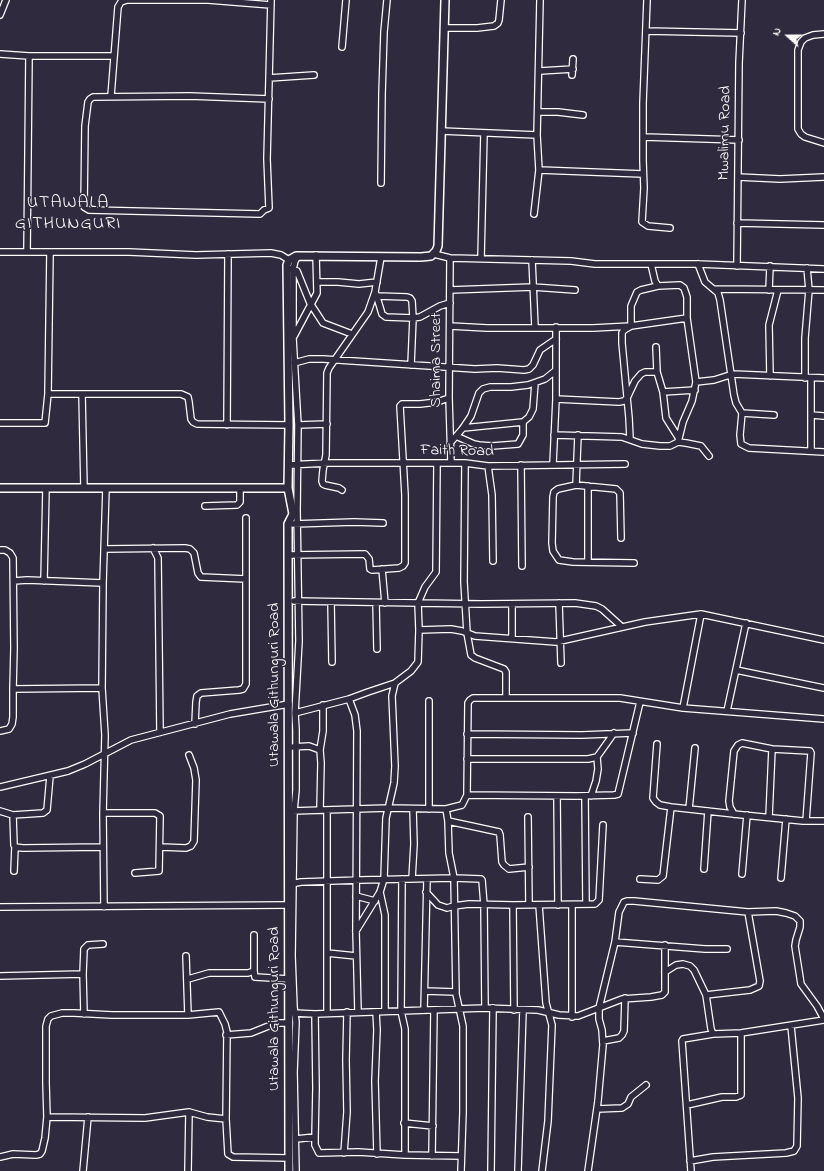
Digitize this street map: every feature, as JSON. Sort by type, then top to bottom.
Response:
[{"type":"street","points":[[0,15],[6,0]]},
{"type":"street","points":[[111,96],[118,8],[121,2],[127,0],[271,2],[269,99],[267,159],[269,208],[260,214],[89,210],[84,205],[85,126],[88,105],[90,99],[94,96],[269,99]]},
{"type":"street","points":[[342,47],[346,0]]},
{"type":"street","points":[[381,183],[383,63],[387,0]]},
{"type":"street","points":[[434,254],[438,246],[444,0]]},
{"type":"street","points":[[444,28],[478,28],[494,26],[499,20],[501,0]]},
{"type":"street","points":[[534,214],[539,170],[537,134],[540,71],[540,0]]},
{"type":"street","points":[[647,0],[643,174],[644,188],[642,222],[648,226],[670,228]]},
{"type":"street","name":"Mwalimu Road","points":[[737,266],[741,33],[743,0]]},
{"type":"street","points":[[646,31],[741,33]]},
{"type":"street","points":[[824,34],[813,35],[805,38],[801,42],[798,50],[798,129],[805,137],[824,142]]},
{"type":"street","points":[[0,54],[29,56],[114,56]]},
{"type":"street","points":[[27,252],[29,56]]},
{"type":"street","points":[[540,71],[573,72],[573,59]]},
{"type":"street","points":[[269,78],[314,75]]},
{"type":"street","points":[[538,112],[558,112],[583,115]]},
{"type":"street","points":[[441,131],[537,134]]},
{"type":"street","points":[[481,258],[484,133]]},
{"type":"street","points":[[644,137],[739,140]]},
{"type":"street","points":[[539,170],[643,174]]},
{"type":"street","points":[[738,176],[780,179],[824,177]]},
{"type":"street","points":[[737,223],[824,226]]},
{"type":"street","points":[[0,252],[129,252],[196,255],[271,253],[281,255],[289,260],[298,256],[316,255],[421,257],[431,256],[434,254],[450,258],[571,261],[595,264],[698,264],[824,268]]},
{"type":"street","points":[[0,424],[45,423],[48,394],[50,252]]},
{"type":"street","points":[[227,425],[228,254]]},
{"type":"street","points":[[293,338],[310,303],[317,293],[316,255]]},
{"type":"street","points":[[292,722],[295,713],[299,640],[297,601],[298,425],[290,269],[298,256]]},
{"type":"street","points":[[342,490],[323,484],[326,455],[327,373],[334,360],[368,312],[376,294],[381,257]]},
{"type":"street","name":"Shaima Street","points":[[450,258],[449,398],[451,463]]},
{"type":"street","name":"Utawala Githunguri Road","points":[[289,260],[288,488],[292,514],[288,524],[289,704],[292,722],[291,884],[288,905],[289,979],[292,1013],[289,1023],[289,1171]]},
{"type":"street","points":[[532,260],[535,327]]},
{"type":"street","points":[[652,264],[655,281],[658,286]]},
{"type":"street","points":[[698,264],[705,282],[718,293],[720,300],[736,403],[742,413],[740,434],[741,444],[749,448],[824,452]]},
{"type":"street","points":[[770,266],[770,290]]},
{"type":"street","points":[[805,378],[809,290],[807,268]]},
{"type":"street","points":[[290,269],[297,272],[310,303],[323,323],[352,334]]},
{"type":"street","points":[[317,282],[359,284],[377,282]]},
{"type":"street","points":[[554,435],[622,437],[642,444],[660,446],[670,446],[678,440],[695,390],[696,382],[687,318],[687,297],[684,288],[680,286],[658,286],[637,292],[632,306],[631,326]]},
{"type":"street","points":[[450,290],[533,287],[575,290]]},
{"type":"street","points":[[714,289],[824,290]]},
{"type":"street","points":[[770,376],[769,325],[778,290]]},
{"type":"street","points":[[376,294],[407,297],[410,298],[412,302],[413,318],[411,365]]},
{"type":"street","points":[[376,294],[383,316],[413,318],[450,303]]},
{"type":"street","points":[[450,326],[487,328],[593,328],[631,326],[687,318]]},
{"type":"street","points":[[630,439],[622,338],[623,331],[631,326]]},
{"type":"street","points":[[553,464],[556,399],[556,327]]},
{"type":"street","points":[[294,363],[309,359],[323,358],[334,360],[475,369],[497,368],[524,370],[529,369],[533,365],[540,350],[556,339]]},
{"type":"street","points":[[656,347],[657,372],[663,392],[667,422],[678,440],[701,446],[709,456]]},
{"type":"street","points":[[451,442],[471,416],[479,393],[483,388],[511,388],[528,386],[544,379],[555,371]]},
{"type":"street","points":[[556,399],[618,402],[627,398],[635,381],[641,374],[645,372],[657,372]]},
{"type":"street","points":[[696,382],[714,380],[731,374],[824,378]]},
{"type":"street","points":[[811,378],[811,451]]},
{"type":"street","points":[[463,428],[523,422],[529,417],[533,409],[534,383]]},
{"type":"street","points":[[663,392],[695,390]]},
{"type":"street","points":[[48,394],[182,394],[188,397],[191,419],[192,422],[197,424],[289,425]]},
{"type":"street","points":[[82,394],[84,488]]},
{"type":"street","points":[[289,555],[365,554],[369,559],[370,569],[399,568],[403,566],[405,563],[405,495],[400,406],[402,404],[437,402],[449,398]]},
{"type":"street","points":[[742,413],[774,415]]},
{"type":"street","points":[[811,415],[824,416]]},
{"type":"street","points":[[456,436],[479,445],[492,446],[518,444],[523,435],[523,422]]},
{"type":"street","points":[[298,425],[327,424]]},
{"type":"street","points":[[576,485],[578,435]]},
{"type":"street","name":"Faith Road","points":[[288,465],[324,463],[465,463],[488,466],[626,464]]},
{"type":"street","points":[[465,463],[464,529],[467,633],[471,655],[504,669],[506,672],[506,698]]},
{"type":"street","points":[[295,713],[350,699],[395,683],[416,666],[418,662],[418,603],[425,587],[436,572],[437,464]]},
{"type":"street","points":[[521,465],[522,566]]},
{"type":"street","points":[[488,466],[492,495],[493,561]]},
{"type":"street","points":[[621,538],[620,493],[616,488],[576,485],[558,489],[554,492],[553,551],[559,560],[634,563]]},
{"type":"street","points":[[588,486],[588,562]]},
{"type":"street","points":[[0,488],[288,488]]},
{"type":"street","points":[[44,581],[46,488]]},
{"type":"street","points":[[104,907],[104,754],[102,688],[106,488]]},
{"type":"street","points":[[205,506],[236,505],[240,502],[240,488]]},
{"type":"street","points":[[195,724],[196,702],[197,696],[200,693],[239,690],[243,689],[246,684],[246,518]]},
{"type":"street","points":[[288,524],[354,522],[383,524]]},
{"type":"street","points":[[153,548],[158,558],[161,663],[160,732]]},
{"type":"street","points":[[104,549],[190,549],[194,553],[198,573],[201,577],[246,579]]},
{"type":"street","points":[[0,550],[5,550],[12,558],[14,581],[13,717],[12,724],[9,729],[0,731]]},
{"type":"street","points":[[382,569],[385,603]]},
{"type":"street","points":[[14,581],[103,583]]},
{"type":"street","points":[[288,601],[465,604],[575,603],[596,606],[602,609],[622,627]]},
{"type":"street","points":[[331,602],[332,662]]},
{"type":"street","points":[[376,603],[377,649]]},
{"type":"street","points":[[560,603],[560,641],[562,663]]},
{"type":"street","points":[[512,604],[512,638]]},
{"type":"street","points":[[419,630],[451,630],[475,636],[545,642],[560,641],[645,622],[701,614],[824,640]]},
{"type":"street","points":[[684,708],[701,614]]},
{"type":"street","points":[[727,712],[746,623]]},
{"type":"street","points":[[736,670],[824,688]]},
{"type":"street","points":[[356,931],[380,892],[384,879],[385,831],[388,808],[394,783],[395,766],[392,696],[395,683]]},
{"type":"street","points":[[13,689],[102,688]]},
{"type":"street","points":[[291,811],[388,808],[446,809],[462,805],[467,795],[468,703],[473,698],[620,698],[684,708],[824,719]]},
{"type":"street","points":[[350,699],[355,715],[357,731],[356,956],[358,1012]]},
{"type":"street","points":[[429,701],[429,809]]},
{"type":"street","points":[[467,795],[588,796],[618,794],[640,702]]},
{"type":"street","points":[[0,787],[50,776],[85,764],[131,740],[230,714],[289,704]]},
{"type":"street","points":[[320,810],[320,750],[323,731],[323,705]]},
{"type":"street","points":[[586,904],[588,796],[596,781],[598,769],[597,757],[614,733]]},
{"type":"street","points":[[467,734],[582,735],[633,733]]},
{"type":"street","points":[[734,814],[730,808],[729,801],[734,751],[736,746],[742,743],[772,749],[807,751],[811,753],[806,821]]},
{"type":"street","points":[[657,744],[653,798],[660,805],[769,818],[824,821]]},
{"type":"street","points":[[292,747],[309,746],[320,750]]},
{"type":"street","points":[[689,809],[695,748]]},
{"type":"street","points":[[769,818],[772,749]]},
{"type":"street","points":[[161,847],[186,848],[191,846],[194,841],[196,780],[194,768],[189,755]]},
{"type":"street","points":[[467,760],[588,759],[597,757]]},
{"type":"street","points":[[0,812],[13,814],[41,814],[47,810],[50,776]]},
{"type":"street","points":[[557,796],[558,905]]},
{"type":"street","points":[[640,879],[658,880],[663,876],[671,807]]},
{"type":"street","points":[[412,880],[414,844],[413,809]]},
{"type":"street","points":[[446,809],[449,853],[454,878],[456,992],[463,1026],[464,1055],[461,1171]]},
{"type":"street","points":[[327,810],[328,1013]]},
{"type":"street","points":[[704,869],[708,811]]},
{"type":"street","points":[[103,813],[158,814],[160,816],[161,847],[159,871],[135,873]]},
{"type":"street","points":[[13,814],[15,847],[14,871]]},
{"type":"street","points":[[742,874],[746,815]]},
{"type":"street","points":[[528,817],[529,905]]},
{"type":"street","points":[[781,878],[786,819]]},
{"type":"street","points":[[448,822],[499,832],[502,862],[504,865],[509,869],[529,867]]},
{"type":"street","points":[[426,892],[442,908],[469,904],[539,906],[595,904],[599,900],[603,825]]},
{"type":"street","points":[[15,847],[103,847]]},
{"type":"street","points":[[296,1171],[294,1072],[296,1022],[292,1013],[291,884],[384,879],[481,879],[484,905],[485,1008]]},
{"type":"street","points":[[402,879],[401,1011],[404,1029],[405,1155]]},
{"type":"street","points":[[424,1010],[426,879]]},
{"type":"street","points":[[380,892],[385,915],[385,1012]]},
{"type":"street","points":[[356,896],[375,901]]},
{"type":"street","points":[[588,1171],[601,1074],[603,1041],[599,1019],[599,1008],[614,942],[619,912],[624,902],[634,901],[748,912],[786,913],[795,916],[800,921],[795,946],[801,984],[817,1006],[824,1020],[741,1033],[713,1034],[686,1038],[682,1041],[691,1171]]},
{"type":"street","points":[[0,907],[288,905]]},
{"type":"street","points":[[572,905],[572,1017]]},
{"type":"street","points":[[513,906],[514,1010]]},
{"type":"street","points":[[539,906],[546,1003],[552,1025],[548,1121],[542,1171]]},
{"type":"street","points":[[706,994],[750,990],[759,986],[760,981],[748,912]]},
{"type":"street","points":[[254,935],[255,977],[289,979]]},
{"type":"street","points":[[614,942],[705,949],[727,949]]},
{"type":"street","points":[[84,1014],[83,974],[85,947],[88,945],[103,944]]},
{"type":"street","points":[[292,1013],[315,1014],[493,1008],[548,1012],[572,1017],[578,1016],[625,998],[651,998],[662,995],[666,992],[665,945]]},
{"type":"street","points":[[327,953],[356,956]]},
{"type":"street","points":[[186,956],[188,979],[188,1015]]},
{"type":"street","points":[[665,972],[683,964],[690,966],[694,970],[706,994],[713,1034]]},
{"type":"street","points":[[188,979],[210,973],[248,973],[254,971]]},
{"type":"street","points":[[0,976],[83,974]]},
{"type":"street","points":[[425,991],[456,992]]},
{"type":"street","points":[[603,1041],[619,1038],[624,1032],[625,998]]},
{"type":"street","points":[[492,1171],[493,1008]]},
{"type":"street","points":[[432,1156],[434,1010]]},
{"type":"street","points":[[518,1171],[523,1010]]},
{"type":"street","points":[[0,1157],[13,1154],[40,1154],[45,1138],[47,1117],[46,1026],[48,1019],[52,1016],[62,1013],[188,1015],[219,1012],[225,1024],[226,1035],[226,1119],[228,1154],[230,1156],[252,1158],[289,1158]]},
{"type":"street","points":[[344,1153],[347,1112],[347,1012]]},
{"type":"street","points":[[376,1012],[377,1030],[375,1081],[377,1154]]},
{"type":"street","points":[[315,1014],[316,1088],[314,1137],[315,1145],[319,1153],[461,1156]]},
{"type":"street","points":[[226,1035],[251,1033],[276,1023],[289,1023]]},
{"type":"street","points":[[690,1161],[713,1157],[786,1153],[794,1151],[797,1146],[798,1098],[791,1026]]},
{"type":"street","points":[[687,1105],[722,1097],[736,1097],[741,1095],[741,1033]]},
{"type":"street","points":[[597,1109],[622,1108],[628,1104],[631,1097],[646,1085]]},
{"type":"street","points":[[47,1117],[145,1118],[189,1112],[207,1118],[226,1119]]},
{"type":"street","points":[[188,1171],[189,1112]]},
{"type":"street","points":[[83,1171],[88,1117]]},
{"type":"street","points":[[404,1123],[433,1126]]},
{"type":"street","points":[[296,1139],[314,1137]]},
{"type":"district","name":"UTAWALA GITHUNGURI","points":[[68,214]]}]
